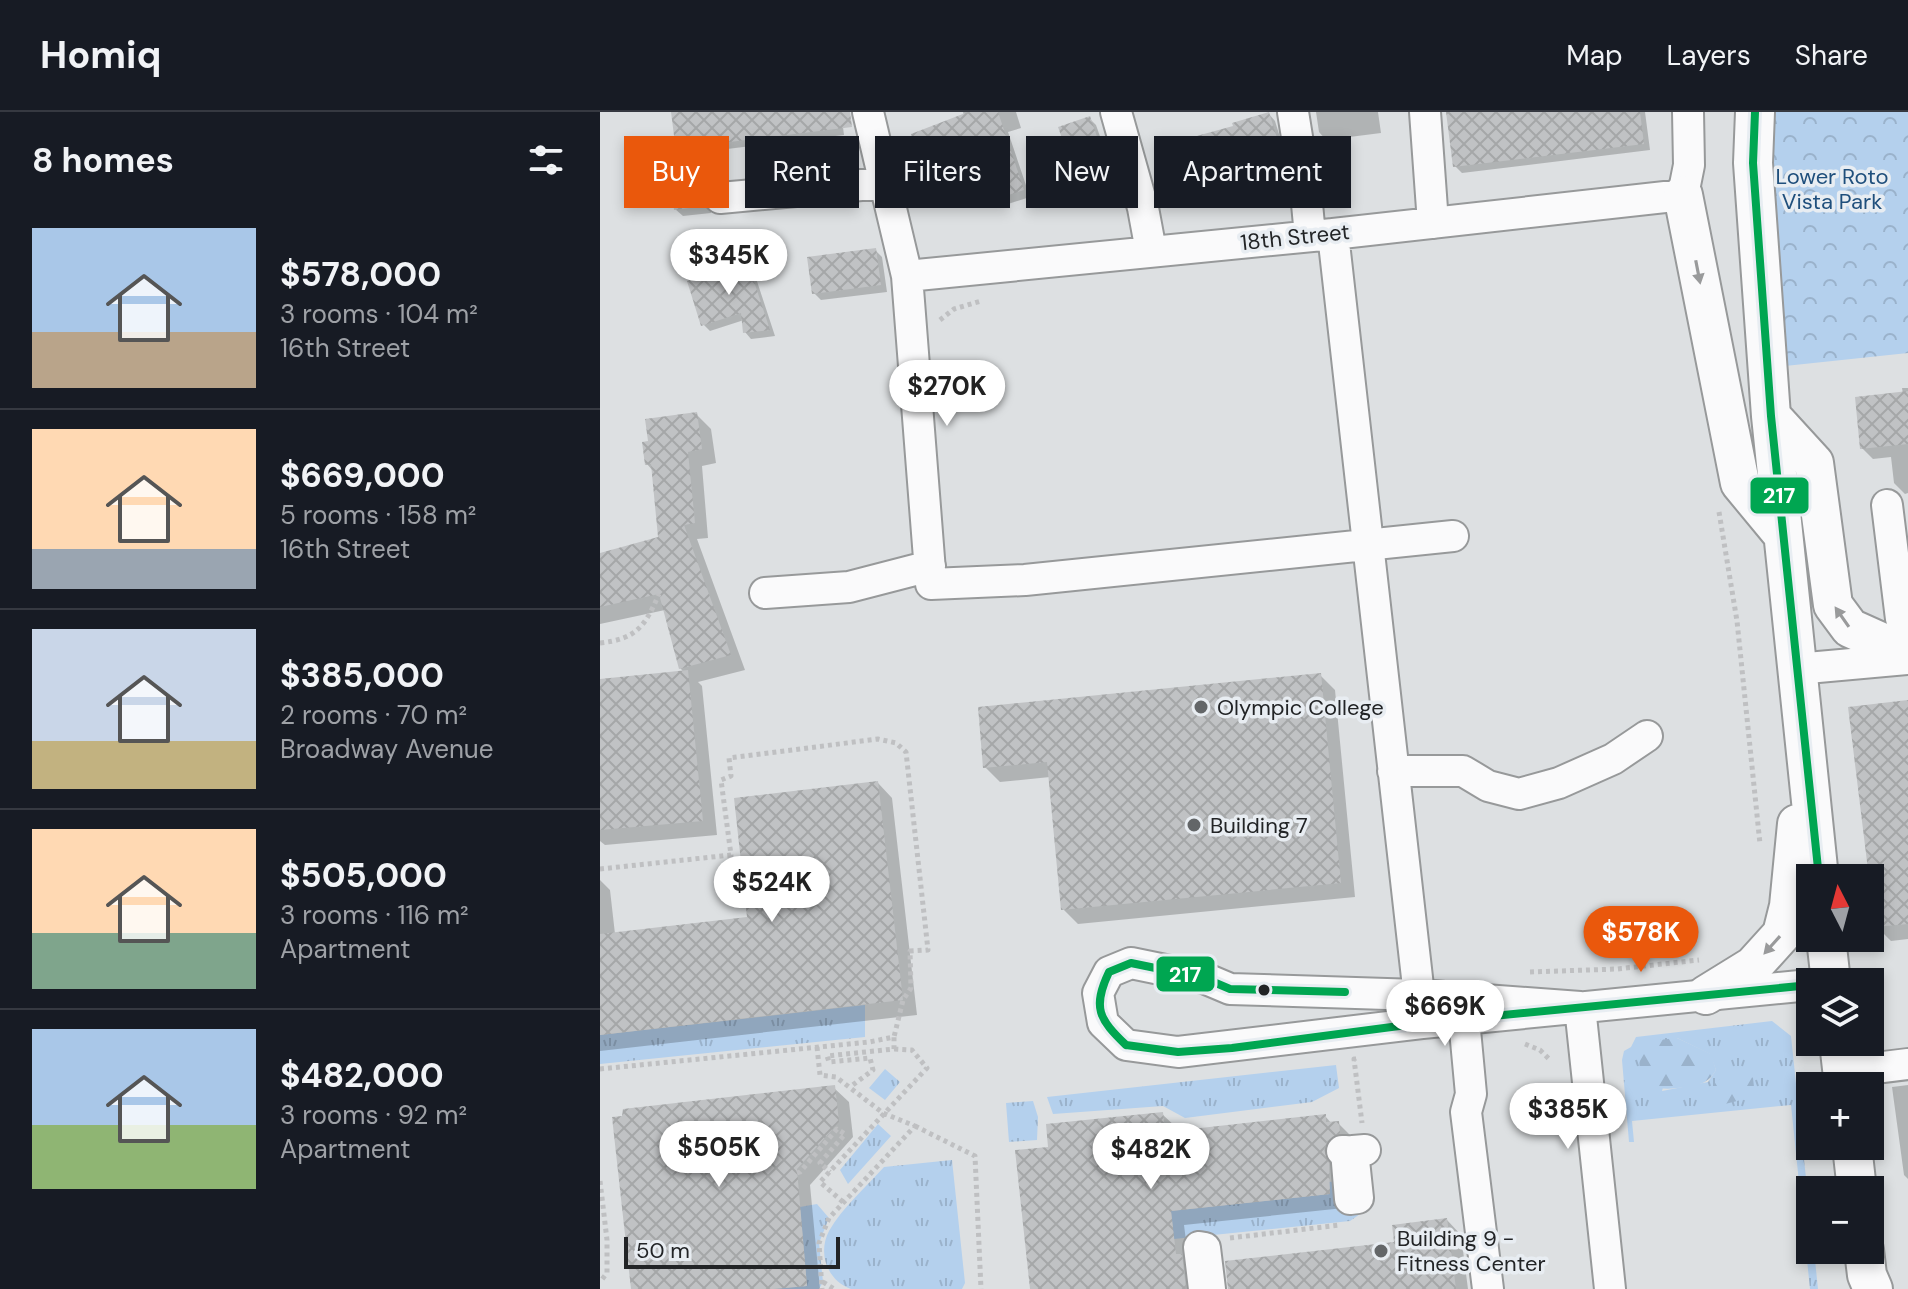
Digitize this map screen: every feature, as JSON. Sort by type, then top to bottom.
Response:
[{"type":"main road","points":[[1755,112],[1753,163],[1771,416],[1817,864]]},
{"type":"main road","points":[[1683,195],[1740,483],[1783,535]]},
{"type":"main road","points":[[1771,416],[1814,463],[1833,605],[1850,628],[1908,656]]},
{"type":"main road","points":[[1706,995],[1753,966],[1782,934],[1789,906],[1799,803],[1809,793]]},
{"type":"street","points":[[868,112],[875,145]]},
{"type":"street","points":[[1116,112],[1143,208],[1151,251]]},
{"type":"street","points":[[1293,112],[1306,193],[1321,235],[1368,546],[1420,1009]]},
{"type":"street","points":[[1425,112],[1433,223]]},
{"type":"street","points":[[1683,195],[1689,165],[1688,112]]},
{"type":"street","points":[[729,197],[875,184]]},
{"type":"street","name":"18th Street","points":[[907,276],[1683,195]]},
{"type":"street","points":[[889,208],[907,276],[930,575]]},
{"type":"street","points":[[1887,505],[1901,619],[1908,627]]},
{"type":"street","points":[[765,593],[849,587],[930,575],[1025,580],[1453,536]]},
{"type":"street","points":[[1796,669],[1908,656]]},
{"type":"street","points":[[1393,771],[1463,771],[1488,786],[1519,794],[1559,783],[1613,759],[1647,736]]},
{"type":"street","points":[[1580,1007],[1420,1009],[1230,989],[1182,972],[1131,963],[1109,972],[1098,993],[1103,1023],[1126,1045],[1178,1052],[1420,1009],[1464,1019],[1796,986]]},
{"type":"street","points":[[1580,1007],[1610,1289]]},
{"type":"street","points":[[1464,1019],[1471,1094],[1466,1112],[1488,1289]]},
{"type":"street","points":[[1842,1067],[1908,1064]]},
{"type":"path","points":[[940,320],[954,309],[990,300]]},
{"type":"path","points":[[600,643],[617,641],[635,633],[648,620],[659,594]]},
{"type":"path","points":[[600,869],[731,855],[721,780],[731,776],[729,758],[878,739],[896,743],[906,752],[928,950],[910,951],[911,988],[903,1000],[894,1049]]},
{"type":"path","points":[[600,1069],[894,1037]]},
{"type":"path","points":[[817,1047],[820,1075],[836,1077],[883,1113],[975,1156],[981,1289]]},
{"type":"path","points":[[843,1202],[820,1182],[927,1068],[912,1050],[827,1056],[829,1062],[870,1058],[873,1070],[850,1087]]},
{"type":"path","points":[[834,1289],[822,1286],[819,1243],[829,1218],[915,1126]]},
{"type":"path","points":[[797,1173],[837,1129],[845,1134],[820,1163],[830,1172]]},
{"type":"path","points":[[600,1181],[607,1273],[600,1282]]},
{"type":"green space","name":"Lower Roto Vista Park","points":[[1755,112],[1908,112],[1908,353],[1767,368]]},
{"type":"green space","points":[[865,1005],[865,1037],[600,1064],[600,1035]]},
{"type":"green space","points":[[1772,1021],[1791,1036],[1796,1083],[1796,1153],[1791,1105],[1632,1121],[1634,1142],[1629,1142],[1622,1060],[1624,1051],[1631,1047],[1636,1037]],"holes":[[[1677,1038],[1710,1054],[1716,1070],[1708,1082],[1662,1091]]]},
{"type":"green space","points":[[1677,1038],[1711,1054],[1716,1070],[1704,1082],[1694,1086],[1666,1089],[1650,1085],[1641,1074],[1642,1045]]},
{"type":"green space","points":[[1336,1065],[1339,1088],[1312,1102],[1185,1118],[1163,1106],[1053,1114],[1047,1097]]},
{"type":"green space","points":[[885,1069],[900,1082],[885,1100],[869,1088]]},
{"type":"green space","points":[[1745,1071],[1753,1078],[1754,1087],[1749,1098],[1725,1104],[1716,1098],[1712,1087],[1715,1083],[1727,1075]]},
{"type":"green space","points":[[1033,1101],[1038,1117],[1037,1140],[1009,1142],[1006,1103]]},
{"type":"green space","points":[[878,1124],[891,1136],[848,1184],[840,1170]]},
{"type":"green space","points":[[952,1160],[965,1283],[962,1289],[851,1289],[836,1280],[825,1257],[829,1231],[847,1206],[884,1167]]},
{"type":"green space","points":[[1797,1160],[1804,1160],[1806,1176],[1798,1176]]},
{"type":"green space","points":[[1346,1180],[1365,1203],[1363,1212],[1350,1221],[1174,1239],[1171,1211],[1330,1194],[1329,1182]]},
{"type":"green space","points":[[817,1204],[829,1218],[819,1243],[823,1282],[819,1289],[773,1289],[807,1286],[800,1207]]},
{"type":"green space","points":[[1807,1264],[1815,1264],[1818,1289],[1810,1289]]},
{"type":"building","points":[[671,112],[850,112],[852,127],[778,136],[745,136],[745,140],[729,142],[729,136],[674,136]]},
{"type":"building","points":[[968,112],[998,112],[1006,136],[912,136]]},
{"type":"building","points":[[1269,112],[1276,136],[1197,136],[1233,126],[1232,123]]},
{"type":"building","points":[[1446,112],[1640,112],[1644,144],[1453,167]]},
{"type":"building","points":[[1090,116],[1097,136],[1061,136],[1058,127]]},
{"type":"building","points":[[1010,148],[1024,190],[1010,194]]},
{"type":"building","points":[[876,248],[881,285],[812,294],[807,257]]},
{"type":"building","points":[[745,254],[770,330],[743,333],[741,313],[701,326],[687,281],[737,265],[736,256]]},
{"type":"building","points":[[1908,391],[1908,444],[1860,449],[1855,397]]},
{"type":"building","points":[[697,412],[702,449],[688,452],[695,523],[684,525],[731,655],[679,669],[659,594],[600,607],[600,553],[658,537],[651,464],[645,465],[642,442],[648,441],[645,419]]},
{"type":"building","points":[[688,670],[703,821],[600,830],[600,679]]},
{"type":"building","name":"Building 7","points":[[1321,673],[1341,883],[1061,910],[1047,762],[983,768],[978,707]]},
{"type":"building","points":[[1908,700],[1908,924],[1884,926],[1884,864],[1867,864],[1848,707]]},
{"type":"building","points":[[878,781],[903,1000],[600,1035],[600,934],[747,917],[734,798]]},
{"type":"building","points":[[835,1085],[839,1122],[797,1169],[807,1286],[773,1289],[631,1289],[612,1117],[622,1116],[623,1109]]},
{"type":"building","points":[[1163,1112],[1165,1132],[1326,1114],[1326,1122],[1339,1121],[1340,1133],[1327,1141],[1324,1150],[1329,1163],[1330,1194],[1171,1211],[1176,1254],[1182,1254],[1186,1289],[1030,1289],[1015,1150],[1048,1147],[1046,1124]]},
{"type":"building","name":"Building 9 - Fitness Center","points":[[1447,1218],[1456,1289],[1228,1289],[1225,1261],[1394,1242],[1392,1225]]},
{"type":"transit line","name":"217","points":[[1755,112],[1753,163],[1771,416],[1818,864]]},
{"type":"transit line","name":"217","points":[[1126,1045],[1104,1020],[1100,1004],[1109,972],[1131,963],[1204,978],[1230,989],[1345,992]]},
{"type":"transit line","name":"217","points":[[1126,1045],[1178,1052],[1232,1048],[1422,1023],[1796,986]]},
{"type":"place","name":"Olympic College","points":[[1201,707]]},
{"type":"place","name":"Building 7","points":[[1194,825]]},
{"type":"place","name":"Building 9 - Fitness Center","points":[[1381,1251]]}]
